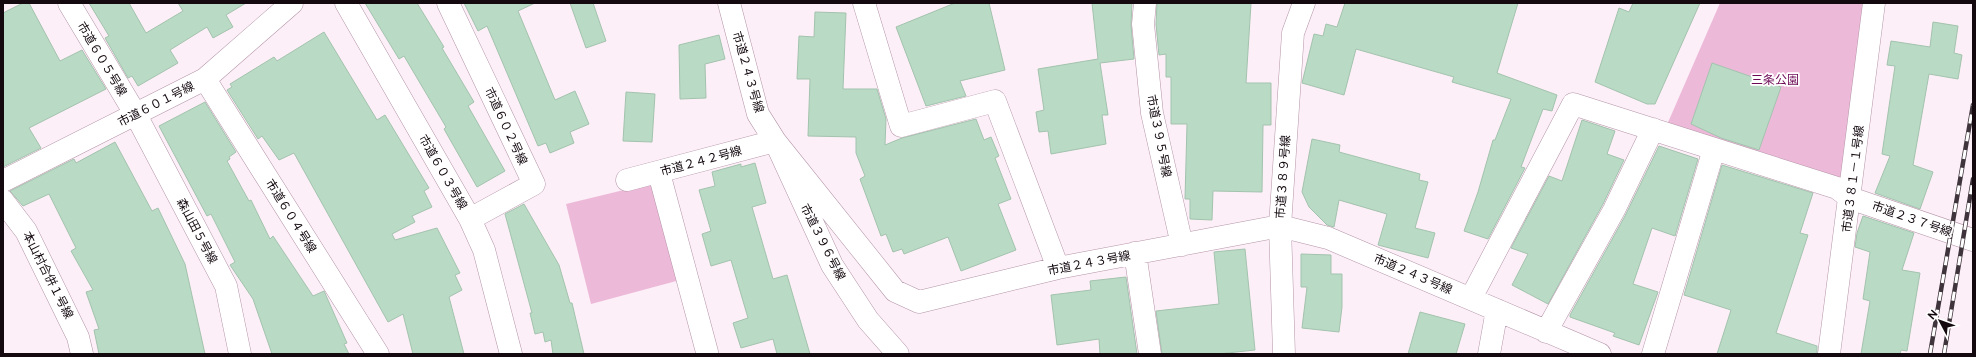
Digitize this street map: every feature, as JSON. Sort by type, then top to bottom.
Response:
[{"type":"street","name":"市道６０５号線","points":[[69,3],[136,115]]},
{"type":"street","name":"市道６０１号線","points":[[3,181],[205,79],[292,3]]},
{"type":"street","name":"市道６０３号線","points":[[346,3],[470,219],[484,250],[511,354]]},
{"type":"street","name":"市道６０２号線","points":[[448,3],[534,184],[470,219]]},
{"type":"street","name":"市道２４３号線","points":[[729,3],[758,114],[775,141],[895,291],[919,302],[1058,268],[1280,226],[1328,238],[1600,354]]},
{"type":"street","points":[[864,3],[901,126],[995,101],[1058,268]]},
{"type":"street","name":"市道３９５号線","points":[[1145,3],[1143,24],[1152,113],[1182,245]]},
{"type":"street","name":"市道３８９号線","points":[[1284,354],[1280,226],[1293,33],[1304,3]]},
{"type":"street","name":"市道３８１－１号線","points":[[1829,354],[1874,3]]},
{"type":"street","name":"市道６０４号線","points":[[205,79],[378,354]]},
{"type":"street","name":"市道２３７号線","points":[[1471,298],[1573,104],[1837,188],[1850,198],[1973,240]]},
{"type":"street","name":"森山田５号線","points":[[136,115],[226,286],[240,354]]},
{"type":"street","points":[[1546,332],[1614,210],[1653,129]]},
{"type":"street","name":"市道２４２号線","points":[[627,180],[659,173],[775,141]]},
{"type":"street","name":"市道３９６号線","points":[[775,141],[832,265],[868,320],[898,354]]},
{"type":"street","points":[[1653,354],[1714,149]]},
{"type":"street","points":[[659,173],[708,352]]},
{"type":"street","name":"本山村合併１号線","points":[[3,201],[26,231],[78,337],[82,354]]},
{"type":"street","points":[[1135,253],[1150,354]]},
{"type":"street","points":[[1489,354],[1497,310]]},
{"type":"green space","name":"三条公園","points":[[1720,3],[1863,3],[1841,181],[1666,127]]},
{"type":"green space","points":[[657,182],[680,280],[591,304],[566,204]]},
{"type":"building","points":[[23,3],[29,3],[60,61],[82,50],[106,89],[29,128],[41,148],[3,167],[3,13]]},
{"type":"building","points":[[89,3],[129,3],[146,33],[183,11],[178,3],[246,3],[226,15],[233,27],[213,38],[207,27],[170,50],[178,63],[138,86],[132,76],[128,78],[105,38],[109,36]]},
{"type":"building","points":[[365,3],[417,3],[444,47],[442,48],[474,102],[468,106],[505,171],[477,187],[444,129],[446,127],[404,56],[399,59]]},
{"type":"building","points":[[464,3],[535,3],[518,11],[555,100],[575,91],[589,124],[570,132],[574,143],[550,153],[546,143],[538,146],[487,26],[478,31]]},
{"type":"building","points":[[570,3],[593,3],[606,41],[586,48]]},
{"type":"building","points":[[955,3],[989,3],[1005,70],[960,81],[966,96],[926,106],[896,27]]},
{"type":"building","points":[[1092,3],[1132,3],[1131,25],[1134,59],[1100,63],[1108,115],[1102,115],[1106,144],[1051,154],[1048,131],[1039,132],[1036,112],[1044,110],[1038,69],[1098,59]]},
{"type":"building","points":[[1157,3],[1251,3],[1246,83],[1271,83],[1271,125],[1263,125],[1262,192],[1213,191],[1212,220],[1190,219],[1190,199],[1185,199],[1187,124],[1171,124],[1171,77],[1166,77],[1166,54],[1159,55],[1156,24]]},
{"type":"building","points":[[1345,3],[1518,3],[1497,73],[1557,95],[1552,111],[1543,109],[1521,167],[1525,168],[1488,239],[1464,231],[1478,192],[1493,140],[1495,140],[1511,99],[1452,82],[1454,77],[1356,49],[1344,95],[1302,83],[1314,34],[1323,36],[1326,24],[1337,27]]},
{"type":"building","points":[[1633,3],[1700,3],[1655,104],[1647,104],[1595,82],[1619,8],[1629,12]]},
{"type":"building","points":[[815,12],[846,13],[843,89],[877,89],[886,119],[885,145],[902,138],[976,119],[984,140],[991,137],[999,156],[995,158],[1011,199],[998,204],[1016,250],[961,271],[948,237],[904,254],[902,249],[893,252],[886,234],[881,236],[860,179],[865,176],[856,153],[856,137],[808,136],[810,79],[797,79],[799,36],[814,37]]},
{"type":"building","points":[[1933,22],[1958,26],[1954,53],[1962,55],[1958,79],[1929,74],[1913,165],[1933,172],[1920,209],[1875,193],[1890,156],[1882,154],[1895,66],[1887,65],[1891,41],[1930,47]]},
{"type":"building","points":[[324,32],[377,120],[385,115],[429,188],[424,191],[432,207],[412,216],[415,222],[392,234],[395,240],[437,228],[460,273],[455,275],[462,290],[449,297],[464,354],[413,354],[403,314],[388,322],[294,153],[279,160],[262,136],[258,139],[227,90],[232,87],[230,84],[274,57],[277,61]]},
{"type":"building","points":[[719,35],[725,59],[705,64],[706,98],[680,99],[679,45]]},
{"type":"building","points":[[1712,63],[1781,87],[1759,150],[1721,138],[1691,124]]},
{"type":"building","points":[[626,92],[655,94],[652,142],[623,141]]},
{"type":"building","points":[[205,102],[236,152],[229,157],[230,159],[227,161],[249,201],[251,200],[270,239],[273,236],[313,296],[324,291],[347,343],[344,344],[349,354],[272,354],[253,299],[230,265],[235,262],[211,214],[207,216],[159,126]]},
{"type":"building","points":[[1582,120],[1615,131],[1607,154],[1624,160],[1603,204],[1548,304],[1512,285],[1528,254],[1511,248],[1549,176],[1562,181]]},
{"type":"building","points":[[1312,139],[1340,145],[1339,152],[1420,174],[1419,180],[1428,182],[1415,228],[1435,233],[1428,258],[1378,245],[1387,214],[1339,200],[1334,227],[1327,225],[1309,207],[1302,192]]},
{"type":"building","points":[[115,142],[152,211],[158,208],[185,264],[205,354],[99,354],[94,330],[99,329],[86,292],[93,290],[71,251],[76,248],[49,194],[23,206],[10,191],[74,159],[76,163]]},
{"type":"building","points":[[1659,146],[1698,159],[1675,236],[1652,228],[1633,284],[1658,292],[1639,345],[1613,336],[1615,333],[1570,317],[1570,315],[1625,216]]},
{"type":"building","points":[[755,163],[766,203],[752,207],[773,279],[787,275],[810,354],[777,354],[773,339],[741,348],[733,323],[748,318],[731,260],[711,266],[702,234],[711,231],[699,190],[715,186],[712,172],[741,164],[741,167]]},
{"type":"building","points":[[1722,165],[1813,193],[1800,233],[1808,235],[1776,333],[1817,346],[1817,354],[1717,354],[1731,310],[1684,295]]},
{"type":"building","points":[[524,204],[559,265],[570,303],[572,303],[584,354],[553,354],[551,340],[545,342],[543,332],[535,334],[530,313],[532,313],[505,214]]},
{"type":"building","points":[[1863,216],[1914,233],[1902,270],[1920,273],[1907,351],[1901,350],[1900,354],[1861,354],[1870,301],[1863,299],[1870,252],[1855,247],[1857,233]]},
{"type":"building","points":[[1245,249],[1255,350],[1218,354],[1162,354],[1156,311],[1219,304],[1214,252]]},
{"type":"building","points":[[1301,254],[1331,255],[1331,274],[1342,274],[1342,307],[1339,332],[1302,328],[1307,287],[1301,287]]},
{"type":"building","points":[[1126,277],[1137,354],[1100,354],[1099,339],[1057,345],[1051,295],[1091,290],[1090,281]]},
{"type":"building","points":[[1420,312],[1465,324],[1456,354],[1408,354]]},
{"type":"railway","points":[[1930,354],[1973,105]]},
{"type":"railway","points":[[1944,354],[1973,179]]}]
